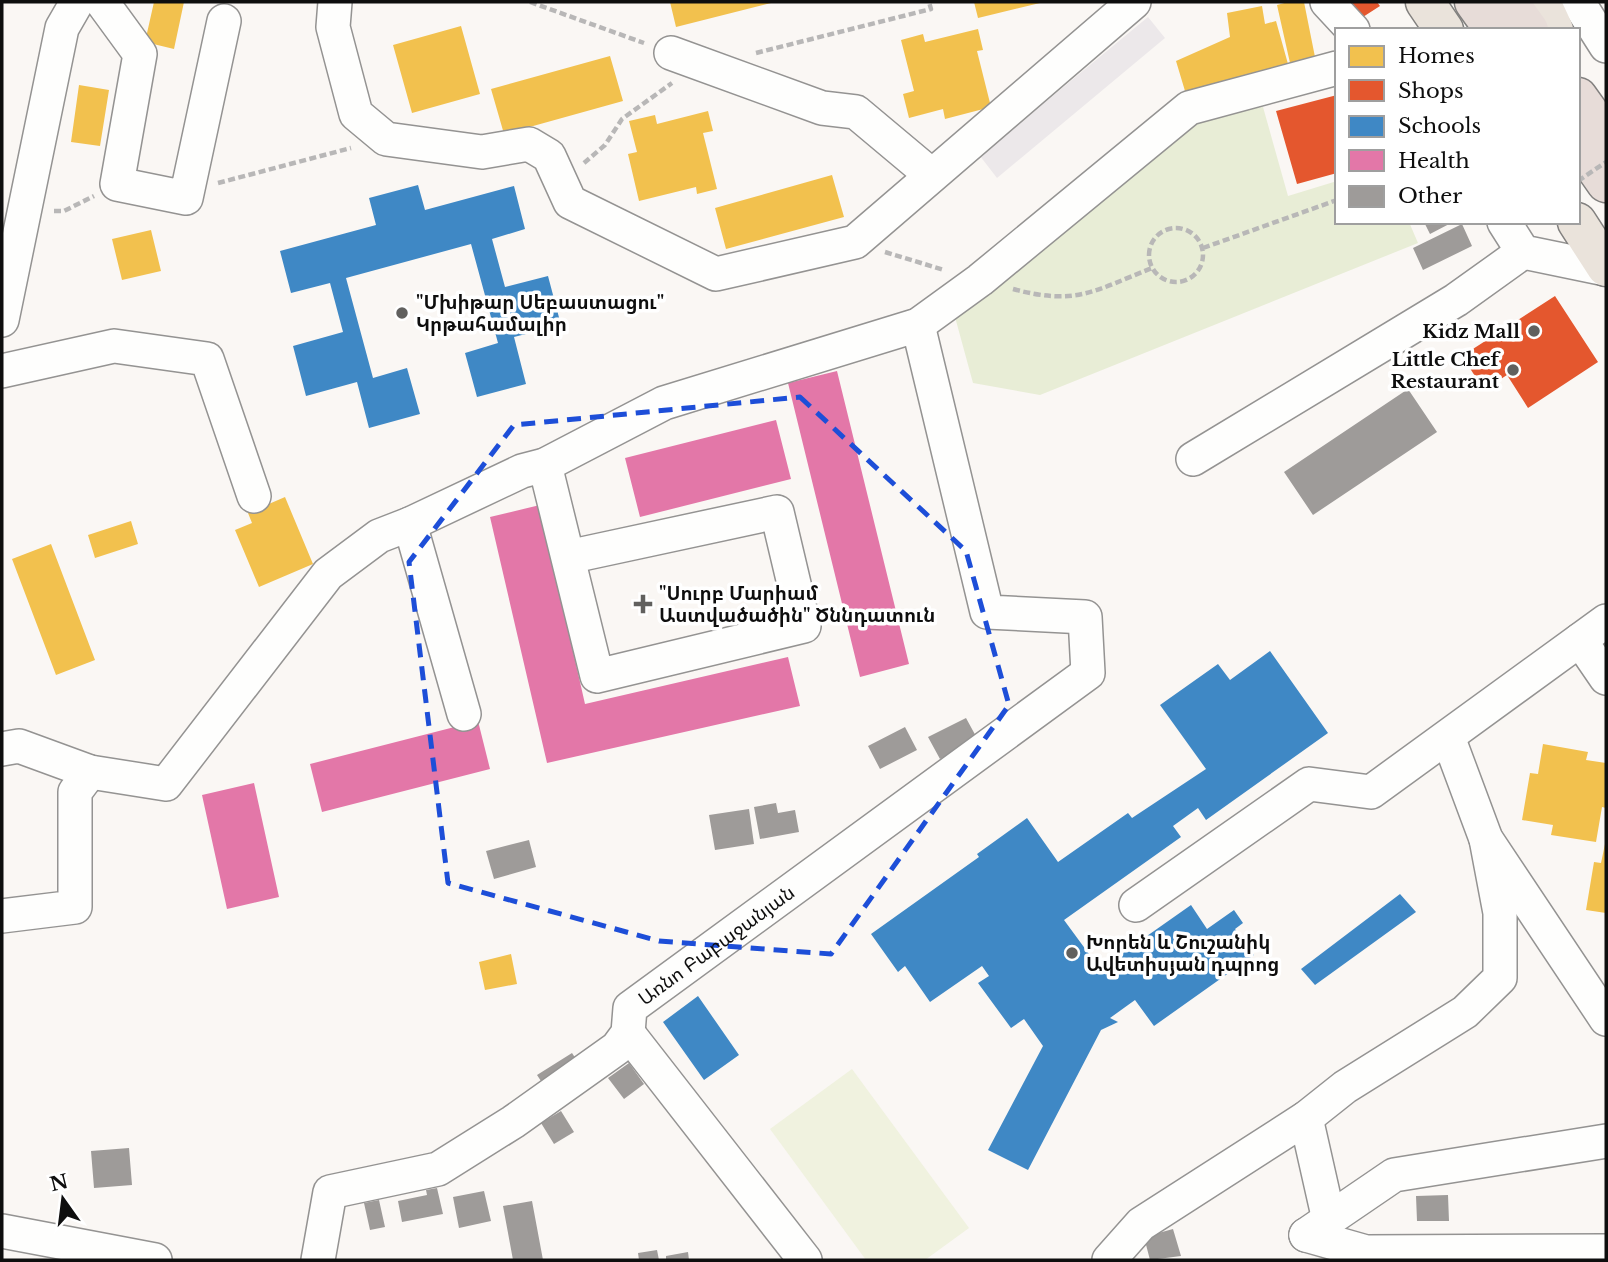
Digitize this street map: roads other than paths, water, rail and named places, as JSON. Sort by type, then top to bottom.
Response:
[{"type":"highway","points":[[1474,2],[1493,28]]},
{"type":"highway","points":[[1509,2],[1528,28]]},
{"type":"highway","points":[[1589,123],[1606,183]]},
{"type":"main road","points":[[1424,2],[1443,28]]},
{"type":"main road","points":[[1541,2],[1553,28]]},
{"type":"main road","points":[[1580,87],[1589,123]]},
{"type":"main road","points":[[1578,224],[1606,268]]},
{"type":"lane","points":[[2,320],[27,209],[62,28],[77,2]]},
{"type":"lane","points":[[102,2],[140,54],[117,184],[186,198],[224,21]]},
{"type":"lane","points":[[335,2],[333,27],[356,114],[386,139],[482,152],[529,144],[549,156],[570,202],[716,274],[855,242],[930,174],[1134,2]]},
{"type":"lane","points":[[1327,2],[1351,28]]},
{"type":"lane","points":[[1578,2],[1606,46]]},
{"type":"lane","points":[[671,68],[707,66],[822,108],[856,112],[930,174]]},
{"type":"lane","points":[[2,749],[19,746],[90,772],[166,784],[328,574],[379,536],[522,471],[545,465],[664,403],[918,325],[980,280],[1189,108],[1335,69]]},
{"type":"lane","points":[[1505,224],[1523,252]]},
{"type":"lane","points":[[1193,459],[1456,300],[1523,252],[1606,268]]},
{"type":"lane","name":"Առնո Բաբաջանյան","points":[[318,1260],[330,1192],[438,1169],[513,1122],[617,1048],[628,1033],[630,1008],[1088,673],[1085,617],[987,612],[918,325]]},
{"type":"lane","points":[[2,371],[114,346],[207,359],[254,496]]},
{"type":"lane","points":[[545,465],[597,676],[804,626],[777,512],[568,557]]},
{"type":"lane","points":[[410,524],[464,713]]},
{"type":"lane","points":[[1136,905],[1308,784],[1371,792],[1593,631],[1606,678]]},
{"type":"lane","points":[[1109,1260],[1141,1224],[1306,1118],[1345,1087],[1465,1012],[1500,978],[1500,913],[1486,839],[1448,737]]},
{"type":"lane","points":[[2,916],[75,907],[75,792],[90,772]]},
{"type":"lane","points":[[1486,839],[1606,1019]]},
{"type":"lane","points":[[628,1033],[805,1260]]},
{"type":"lane","points":[[1306,1118],[1314,1238]]},
{"type":"lane","points":[[1314,1238],[1394,1175],[1606,1141]]},
{"type":"lane","points":[[2,1231],[155,1260]]},
{"type":"lane","points":[[1314,1238],[1366,1252],[1606,1251]]},
{"type":"place","name":"\"Մխիթար Սեբաստացու\" Կրթահամալիր","points":[[402,313]]},
{"type":"place","name":"Kidz Mall","points":[[1534,331]]},
{"type":"place","name":"Little Chef Restaurant","points":[[1513,370]]},
{"type":"place","name":"\"Սուրբ Մարիամ Աստվածածին\" Ծննդատուն","points":[[643,604]]},
{"type":"place","name":"Խորեն և Շուշանիկ Ավետիսյան դպրոց","points":[[1072,953]]}]
